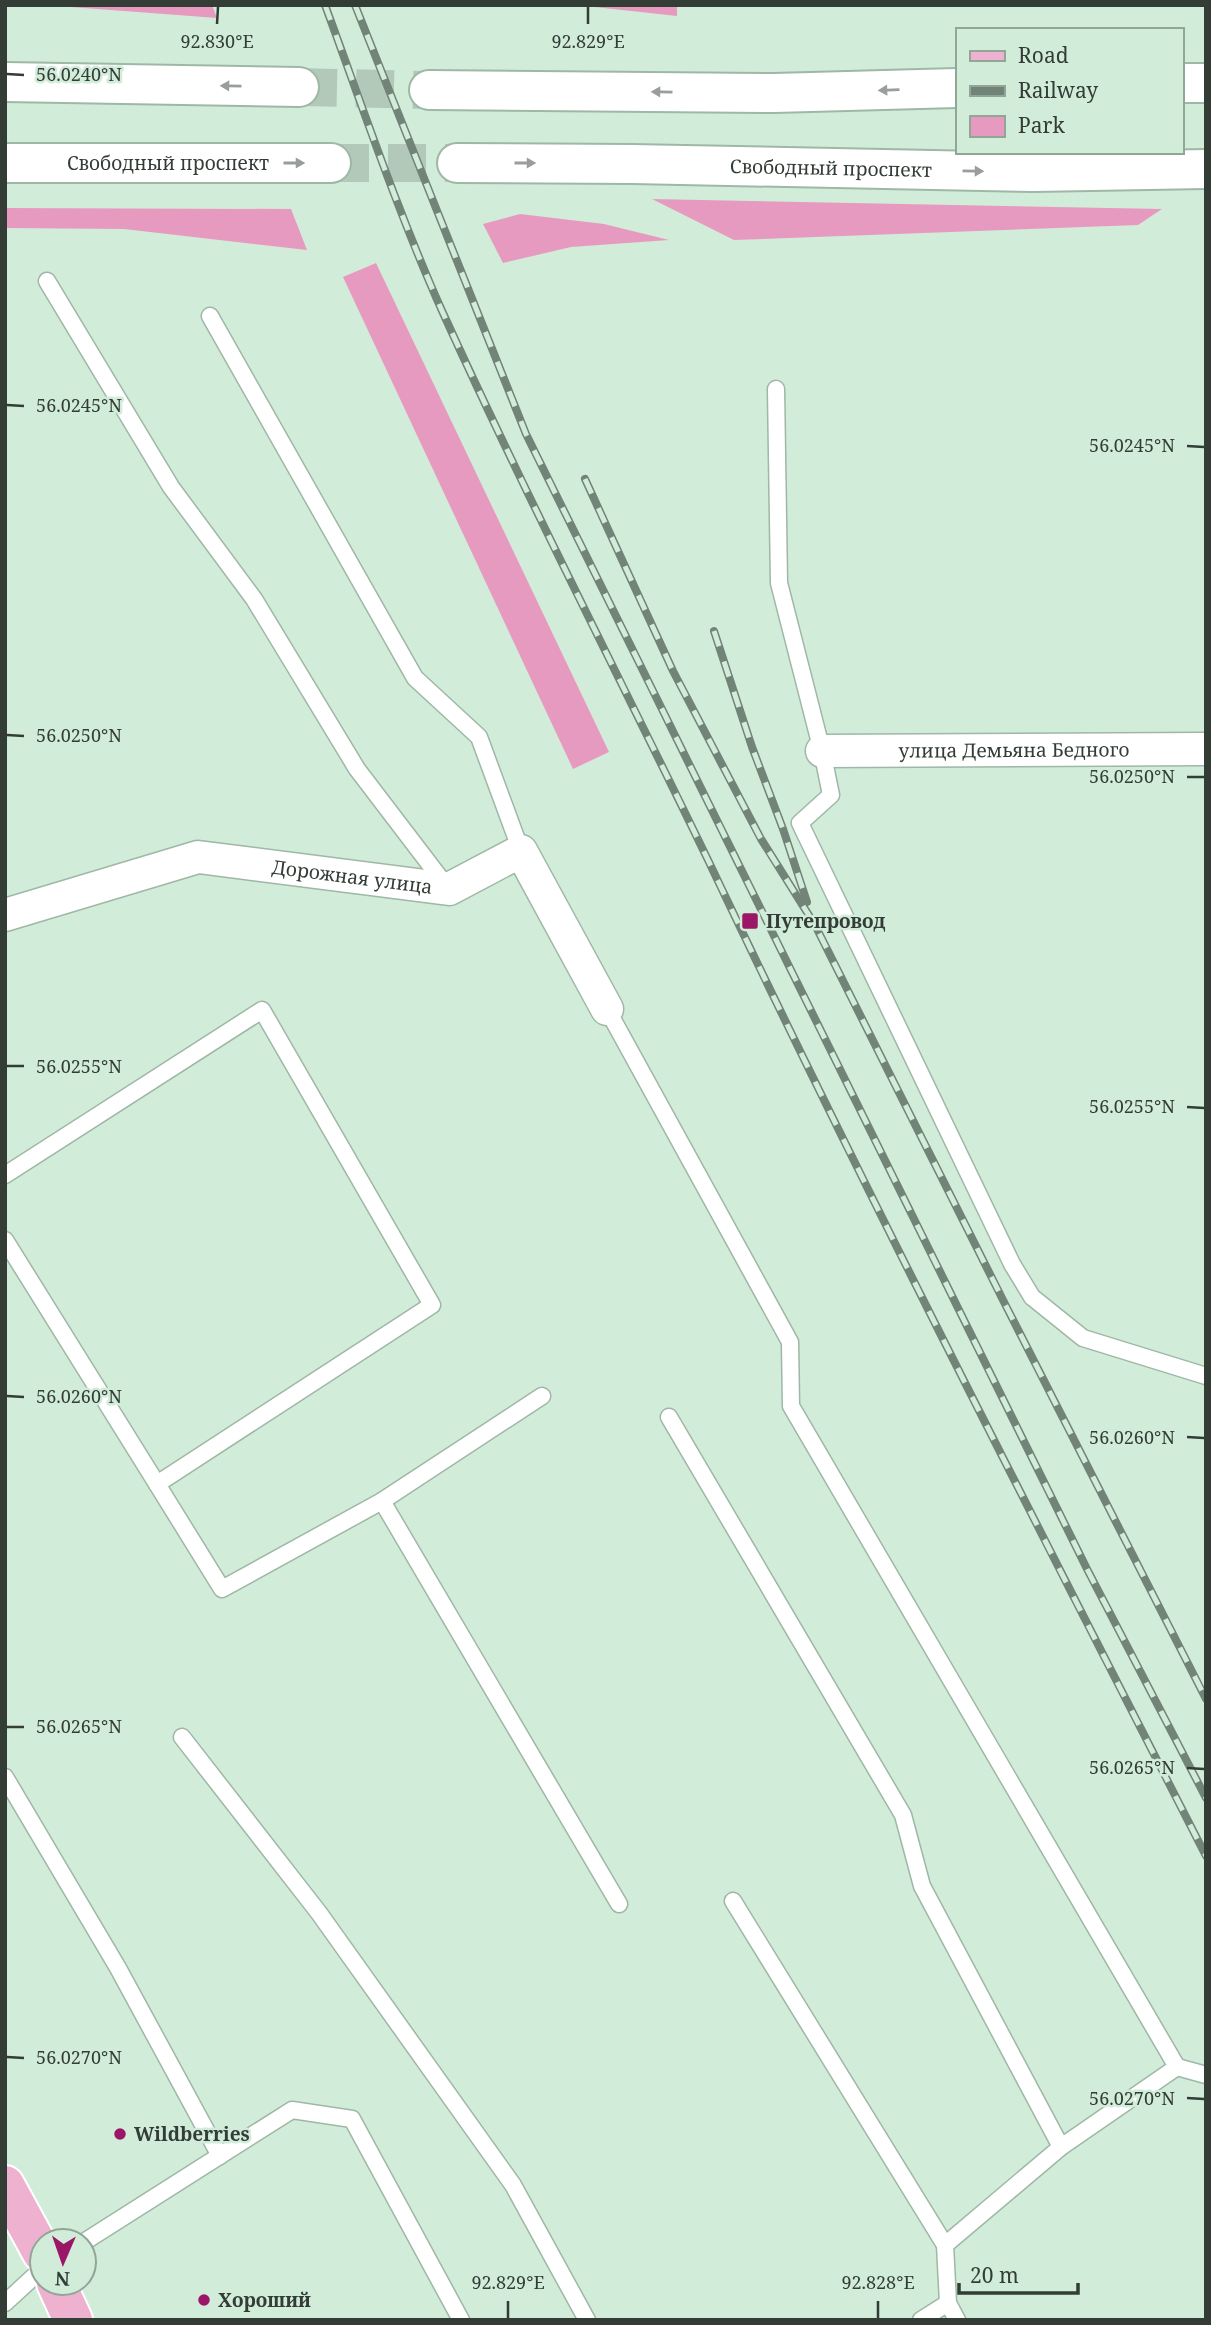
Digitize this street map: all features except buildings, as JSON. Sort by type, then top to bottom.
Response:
[{"type":"main road","points":[[5,82],[299,87]]},
{"type":"main road","points":[[1183,83],[1206,83]]},
{"type":"main road","points":[[429,90],[774,93],[956,88]]},
{"type":"main road","name":"Свободный проспект","points":[[5,163],[331,163]]},
{"type":"main road","name":"Свободный проспект","points":[[457,163],[1034,172],[1206,169]]},
{"type":"main road","points":[[5,2185],[28,2227]]},
{"type":"main road","points":[[63,2297],[73,2320]]},
{"type":"street","name":"улица Демьяна Бедного","points":[[822,751],[1206,749]]},
{"type":"street","name":"Дорожная улица","points":[[5,915],[198,857],[449,889],[521,851]]},
{"type":"street","points":[[521,851],[607,1009]]},
{"type":"lane","points":[[47,281],[171,487],[254,599],[357,769],[449,889]]},
{"type":"lane","points":[[210,316],[415,678],[479,737],[521,851]]},
{"type":"lane","points":[[776,389],[779,583],[831,795],[800,822],[1012,1264],[1032,1297],[1083,1338],[1206,1376]]},
{"type":"lane","points":[[607,1009],[790,1342],[791,1406],[1177,2067],[1206,2075]]},
{"type":"lane","points":[[5,1175],[262,1010],[432,1305],[157,1484]]},
{"type":"lane","points":[[5,1240],[222,1590],[382,1501],[542,1396]]},
{"type":"lane","points":[[669,1418],[903,1815],[922,1886],[1060,2147]]},
{"type":"lane","points":[[382,1501],[619,1904]]},
{"type":"lane","points":[[183,1737],[319,1913],[513,2185],[587,2320]]},
{"type":"lane","points":[[5,1777],[118,1968],[220,2157]]},
{"type":"lane","points":[[733,1901],[945,2245],[948,2303],[957,2320]]},
{"type":"lane","points":[[945,2245],[1060,2147],[1177,2067]]},
{"type":"lane","points":[[98,2233],[292,2110],[352,2119],[461,2320]]},
{"type":"lane","points":[[5,2302],[12,2299],[28,2283]]},
{"type":"lane","points":[[921,2320],[948,2303]]},
{"type":"green space","points":[[44,5],[212,5],[217,18]]},
{"type":"green space","points":[[576,5],[677,5],[677,16]]},
{"type":"green space","points":[[652,199],[1162,209],[1138,225],[734,240]]},
{"type":"green space","points":[[5,208],[291,209],[307,250],[124,229],[5,228]]},
{"type":"green space","points":[[520,214],[604,224],[669,240],[571,247],[503,263],[483,224]]},
{"type":"green space","points":[[376,263],[609,752],[573,769],[343,277]]},
{"type":"tunnel","points":[[299,87],[429,90]]},
{"type":"tunnel","points":[[331,163],[457,163]]},
{"type":"railway","points":[[325,5],[411,237],[507,451],[891,1235],[1206,1856]]},
{"type":"railway","points":[[355,5],[526,434],[1087,1569],[1206,1798]]},
{"type":"railway","points":[[585,479],[673,671],[761,839],[815,925],[1206,1699]]},
{"type":"railway","points":[[714,631],[807,902]]},
{"type":"place","name":"Путепровод","points":[[750,921]]},
{"type":"place","name":"Wildberries","points":[[120,2134]]},
{"type":"place","name":"Хороший","points":[[204,2300]]}]
